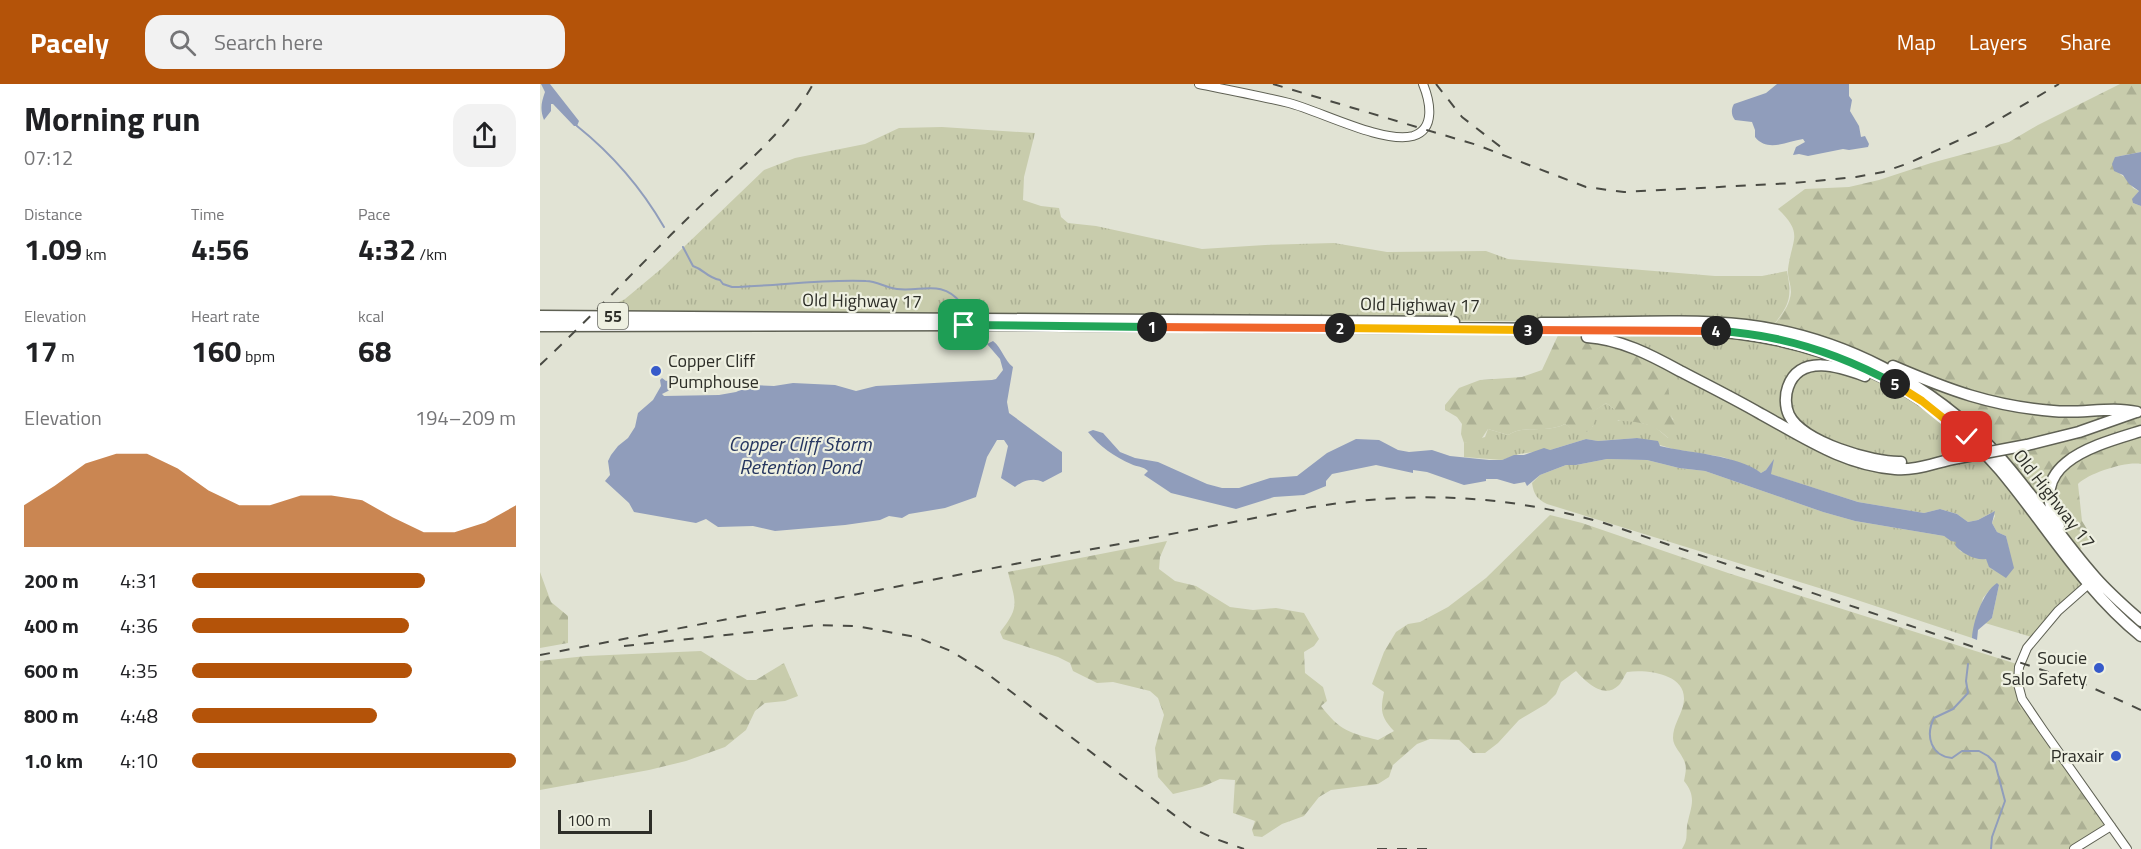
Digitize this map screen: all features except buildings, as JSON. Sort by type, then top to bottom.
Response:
[{"type":"main road","name":"Old Highway 17","points":[[540,315],[1280,319],[1539,323],[1702,322],[1771,330],[1825,344],[1862,358],[1899,376],[1973,431],[2004,462],[2065,540],[2092,581]]},
{"type":"main road","name":"Old Highway 17","points":[[540,326],[904,327],[964,325],[1696,330],[1773,339],[1832,355],[1893,383],[1952,423],[2000,471],[2092,581]]},
{"type":"main road","points":[[1563,330],[1583,337],[1611,340],[1643,352],[1841,458],[1896,469],[1923,468],[1952,459],[2079,432],[2139,411]]},
{"type":"main road","points":[[1862,358],[1876,359],[1963,395],[2014,407],[2055,412],[2086,412],[2122,408],[2139,411]]},
{"type":"main road","points":[[1893,383],[1875,380],[1838,367],[1815,365],[1802,370],[1789,384],[1786,408],[1793,421],[1806,432],[1847,452],[1896,462],[1952,459]]},
{"type":"main road","points":[[2065,540],[2054,515],[2050,495],[2051,486],[2060,467],[2082,452],[2141,431]]},
{"type":"main road","name":"55","points":[[2092,581],[2141,621]]},
{"type":"main road","name":"55","points":[[2092,581],[2108,606],[2141,636]]},
{"type":"street","points":[[1199,84],[1291,104],[1369,130],[1401,138],[1424,130],[1429,105],[1423,84]]},
{"type":"street","points":[[2092,581],[2052,618],[2027,648],[2019,667],[2018,684],[2022,699],[2127,849]]},
{"type":"street","points":[[2074,849],[2111,826]]},
{"type":"green space","points":[[2120,84],[2141,84],[2141,152],[2115,157],[2120,174],[2139,191],[2133,203],[2141,206],[2141,464],[2126,464],[2108,469],[2078,484],[2082,521],[2092,537],[2077,553],[1933,397],[1771,329],[1789,303],[1791,289],[1788,269],[1794,231],[1778,209],[1805,189],[1849,187],[2009,142]]},
{"type":"green space","points":[[942,127],[1035,133],[1024,177],[1023,200],[1041,206],[1059,208],[1061,217],[1068,223],[1096,226],[1202,249],[1334,243],[1387,252],[1486,251],[1508,259],[1715,276],[1762,276],[1787,271],[1788,302],[1771,329],[1631,322],[594,315],[625,299],[661,269],[764,170],[795,158],[865,144],[899,128]]},
{"type":"green space","points":[[1560,331],[1656,357],[1668,385],[1672,419],[1678,423],[1675,435],[1668,438],[1649,425],[1613,420],[1614,409],[1606,403],[1593,412],[1593,426],[1590,431],[1577,434],[1565,424],[1558,427],[1521,430],[1508,435],[1488,429],[1480,441],[1464,443],[1461,434],[1462,424],[1457,417],[1445,410],[1445,405],[1459,388],[1480,380],[1522,377],[1542,370]]},
{"type":"green space","points":[[1566,331],[1695,331],[1787,342],[1907,391],[1976,446],[2088,585],[2035,638],[1985,623],[1992,618],[1999,585],[1983,598],[1972,638],[1848,597],[1547,504],[1536,496],[1532,483],[1540,475],[1566,465],[1607,459],[1647,460],[1679,468],[1705,471],[1855,521],[1944,536],[1957,542],[1960,551],[1986,559],[1992,569],[1999,572],[2013,568],[2006,536],[1997,532],[1992,523],[1995,516],[1993,512],[1978,520],[1968,522],[1957,514],[1940,509],[1924,513],[1858,502],[1770,474],[1773,461],[1761,473],[1723,457],[1673,449],[1637,438],[1598,441],[1586,439],[1550,450],[1519,454],[1502,460],[1464,457],[1464,443],[1485,437],[1488,429],[1508,435],[1521,430],[1558,427],[1565,424],[1578,432],[1589,431],[1593,426],[1592,412],[1606,403],[1614,409],[1618,421],[1625,419],[1654,426],[1668,438],[1675,422],[1670,410],[1668,385],[1583,336]]},
{"type":"green space","points":[[1550,515],[1582,523],[1728,573],[2020,665],[2020,691],[2111,826],[2075,849],[1682,849],[1686,840],[1692,798],[1684,781],[1685,763],[1673,738],[1683,706],[1684,696],[1681,687],[1667,676],[1636,671],[1627,672],[1620,684],[1607,691],[1596,688],[1576,671],[1561,682],[1556,694],[1546,704],[1519,720],[1498,743],[1485,753],[1473,753],[1459,740],[1430,739],[1417,744],[1393,765],[1389,777],[1378,784],[1331,790],[1319,797],[1304,816],[1282,824],[1262,837],[1254,836],[1252,830],[1255,821],[1233,813],[1235,780],[1220,779],[1202,787],[1173,794],[1158,777],[1155,748],[1164,715],[1158,698],[1150,691],[1113,682],[1097,683],[1073,671],[1070,663],[1003,639],[1000,632],[1011,616],[1015,604],[1008,572],[1167,541],[1160,557],[1159,569],[1175,581],[1196,586],[1230,607],[1253,610],[1276,608],[1304,613],[1319,639],[1314,646],[1304,652],[1305,673],[1323,687],[1327,701],[1321,706],[1334,721],[1346,730],[1378,740],[1394,731],[1386,722],[1383,713],[1384,692],[1372,684],[1384,652],[1396,632],[1408,624],[1420,622],[1448,607],[1486,578]]},
{"type":"green space","points":[[540,572],[551,602],[568,616],[568,643],[540,648]]},
{"type":"green space","points":[[701,651],[747,680],[756,680],[784,663],[798,696],[785,701],[765,703],[755,711],[746,730],[725,747],[686,761],[649,770],[540,790],[540,661],[586,656]]},
{"type":"water","points":[[541,84],[550,84],[579,121],[577,126],[574,126],[553,104],[544,120],[542,106],[545,92]]},
{"type":"water","points":[[1777,84],[1849,84],[1849,96],[1852,100],[1850,111],[1859,126],[1861,137],[1865,136],[1869,144],[1868,147],[1808,156],[1793,155],[1796,147],[1805,142],[1803,139],[1778,145],[1760,142],[1755,137],[1752,122],[1735,120],[1732,108],[1734,104],[1766,93]]},
{"type":"water","points":[[2141,152],[2141,206],[2133,203],[2132,199],[2139,191],[2129,184],[2123,175],[2114,171],[2112,164],[2115,157]]},
{"type":"water","name":"Copper Cliff Storm Retention Pond","points":[[993,341],[1013,367],[1007,402],[1009,413],[1062,452],[1062,472],[1043,482],[1028,480],[1015,487],[1001,478],[1008,446],[1004,440],[997,440],[987,457],[976,497],[945,508],[909,514],[902,518],[889,516],[880,520],[845,525],[775,531],[753,526],[718,527],[706,519],[696,523],[634,512],[629,503],[605,481],[610,475],[608,461],[611,455],[628,438],[635,427],[638,413],[653,400],[661,386],[662,378],[666,381],[675,378],[671,388],[662,394],[664,396],[719,395],[736,392],[751,385],[774,386],[793,383],[835,385],[856,391],[876,386],[992,380],[996,379],[1003,370],[1000,359],[987,344]]},
{"type":"water","points":[[1093,430],[1103,433],[1120,452],[1135,458],[1158,462],[1207,484],[1222,488],[1239,488],[1270,478],[1297,476],[1327,453],[1356,439],[1379,440],[1398,450],[1409,452],[1432,450],[1450,456],[1489,460],[1502,460],[1544,448],[1550,450],[1586,439],[1598,441],[1637,438],[1658,441],[1660,446],[1740,462],[1761,473],[1774,459],[1771,474],[1858,502],[1924,513],[1940,509],[1957,514],[1968,522],[1978,520],[1995,511],[1992,523],[1997,532],[2006,536],[2014,568],[2006,578],[1989,567],[1986,559],[1973,558],[1958,548],[1955,545],[1956,542],[1944,536],[1855,521],[1705,471],[1679,468],[1647,460],[1607,459],[1566,465],[1540,475],[1527,486],[1525,482],[1514,484],[1497,479],[1486,479],[1486,481],[1464,485],[1427,472],[1413,470],[1413,473],[1376,465],[1332,474],[1326,481],[1326,486],[1304,495],[1274,497],[1236,509],[1171,493],[1144,475],[1148,471],[1146,469],[1125,461],[1102,446],[1088,432]]},
{"type":"water","points":[[1997,583],[1999,585],[1992,618],[1978,630],[1977,640],[1972,638],[1980,607],[1987,593]]},
{"type":"waterway","points":[[577,126],[625,173],[646,199],[664,227]]},
{"type":"waterway","points":[[683,247],[693,266],[732,287],[866,281],[897,289],[939,289],[954,296],[961,303]]},
{"type":"waterway","points":[[1968,664],[1966,681],[1968,693],[1953,709],[1934,718],[1930,738],[1935,749],[1945,756],[1952,758],[1962,751],[1979,751],[1995,763],[2005,801],[1992,837],[1991,849]]},
{"type":"railway","points":[[540,365],[773,137],[802,102],[813,84]]},
{"type":"railway","points":[[1273,84],[1477,145],[1586,187],[1624,192],[1794,183],[1883,172],[1909,163],[1979,131],[2059,84]]},
{"type":"railway","points":[[1436,84],[1462,117],[1502,148]]},
{"type":"railway","points":[[540,655],[1312,507],[1387,499],[1459,498],[1530,506],[1604,523],[2084,684],[2141,710]]},
{"type":"railway","points":[[624,646],[818,625],[856,626],[916,637],[951,651],[985,672],[1190,827],[1244,849]]},
{"type":"railway","points":[[1377,849],[1429,849]]},
{"type":"place","name":"Copper Cliff Pumphouse","points":[[656,371]]},
{"type":"place","name":"Soucie Salo Safety","points":[[2099,668]]},
{"type":"place","name":"Praxair","points":[[2116,756]]},
{"type":"route","points":[[964,325],[1696,330],[1748,334],[1809,347],[1878,375],[1922,401],[1967,437]]}]
